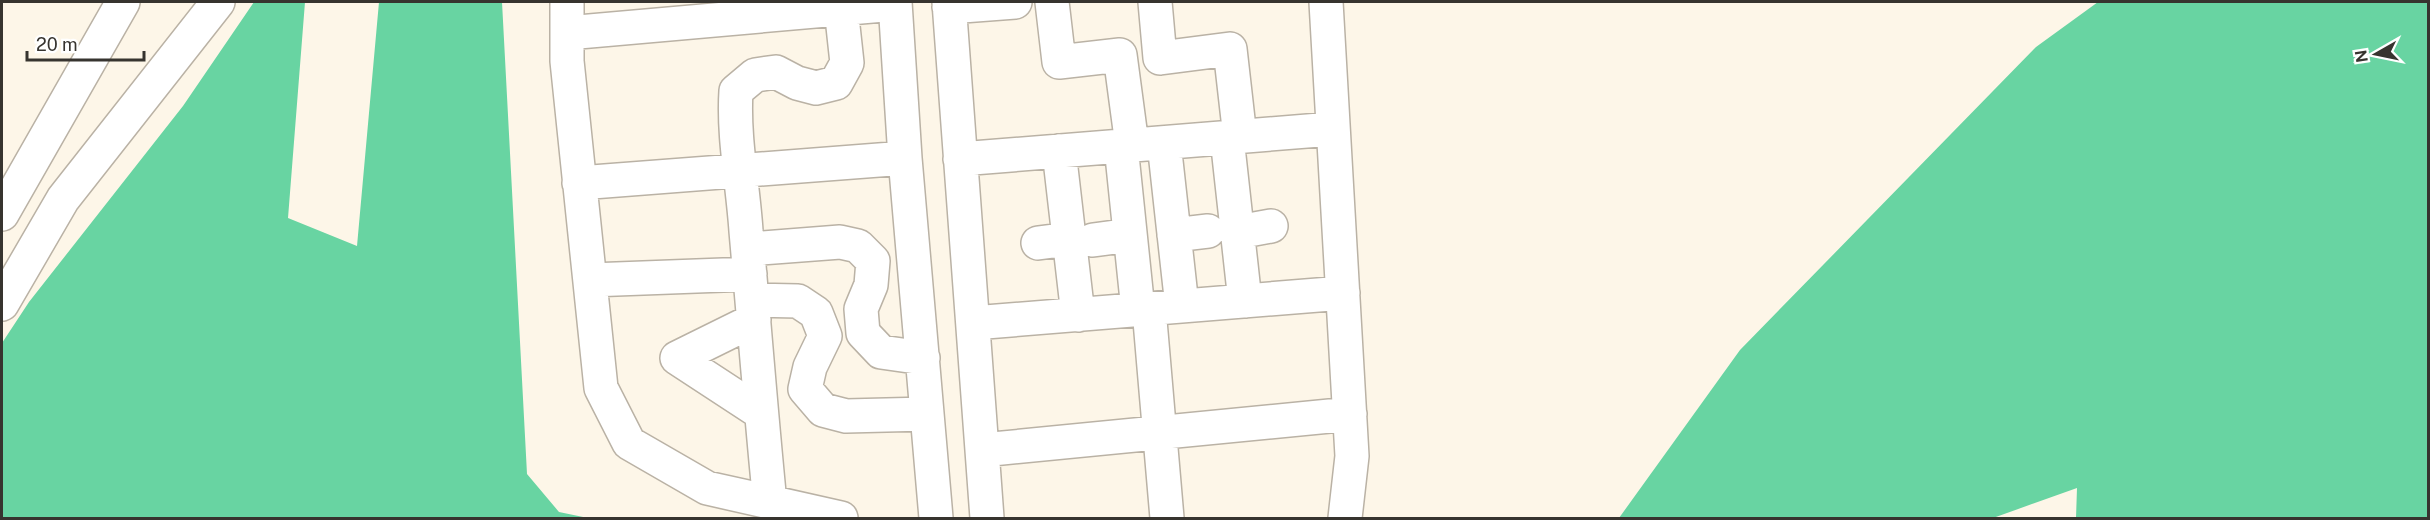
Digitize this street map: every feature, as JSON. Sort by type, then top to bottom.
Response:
[{"type":"street","points":[[2,214],[123,2]]},
{"type":"street","points":[[2,304],[63,199],[218,2]]},
{"type":"street","points":[[987,519],[949,4],[1015,2]]},
{"type":"street","points":[[1052,2],[1059,62],[1120,56],[1130,234],[1144,310],[1160,433],[1167,519]]},
{"type":"street","points":[[1155,2],[1160,58],[1230,49],[1234,137],[1223,231],[1245,301]]},
{"type":"street","points":[[1326,2],[1352,456],[1345,519]]},
{"type":"street","points":[[841,519],[706,488],[629,443],[601,388],[567,61],[567,17],[895,3],[905,158],[936,519]]},
{"type":"street","points":[[770,503],[741,169],[734,120],[736,91],[755,75],[776,72],[797,83],[816,88],[836,82],[847,63],[836,6]]},
{"type":"street","points":[[960,159],[1332,129]]},
{"type":"street","points":[[1164,143],[1182,306]]},
{"type":"street","points":[[1059,151],[1067,241],[1078,315]]},
{"type":"street","points":[[579,183],[905,158]]},
{"type":"street","points":[[1174,235],[1271,226]]},
{"type":"street","points":[[1067,241],[1130,234]]},
{"type":"street","points":[[761,413],[677,358],[751,286],[840,242],[858,246],[873,261],[871,285],[861,309],[863,333],[881,352],[922,358]]},
{"type":"street","points":[[590,280],[751,286],[798,301],[816,313],[825,336],[810,368],[805,389],[823,410],[846,416],[927,414]]},
{"type":"street","points":[[973,323],[1342,293]]},
{"type":"street","points":[[982,450],[1350,414]]},
{"type":"green space","points":[[254,2],[305,2],[288,218],[357,246],[379,2],[502,2],[527,474],[559,512],[588,518],[2,518],[2,343],[29,302],[183,106]]},
{"type":"green space","points":[[2098,2],[2428,2],[2428,518],[2076,518],[2077,488],[1993,518],[1619,518],[1740,350],[2036,47]]}]
